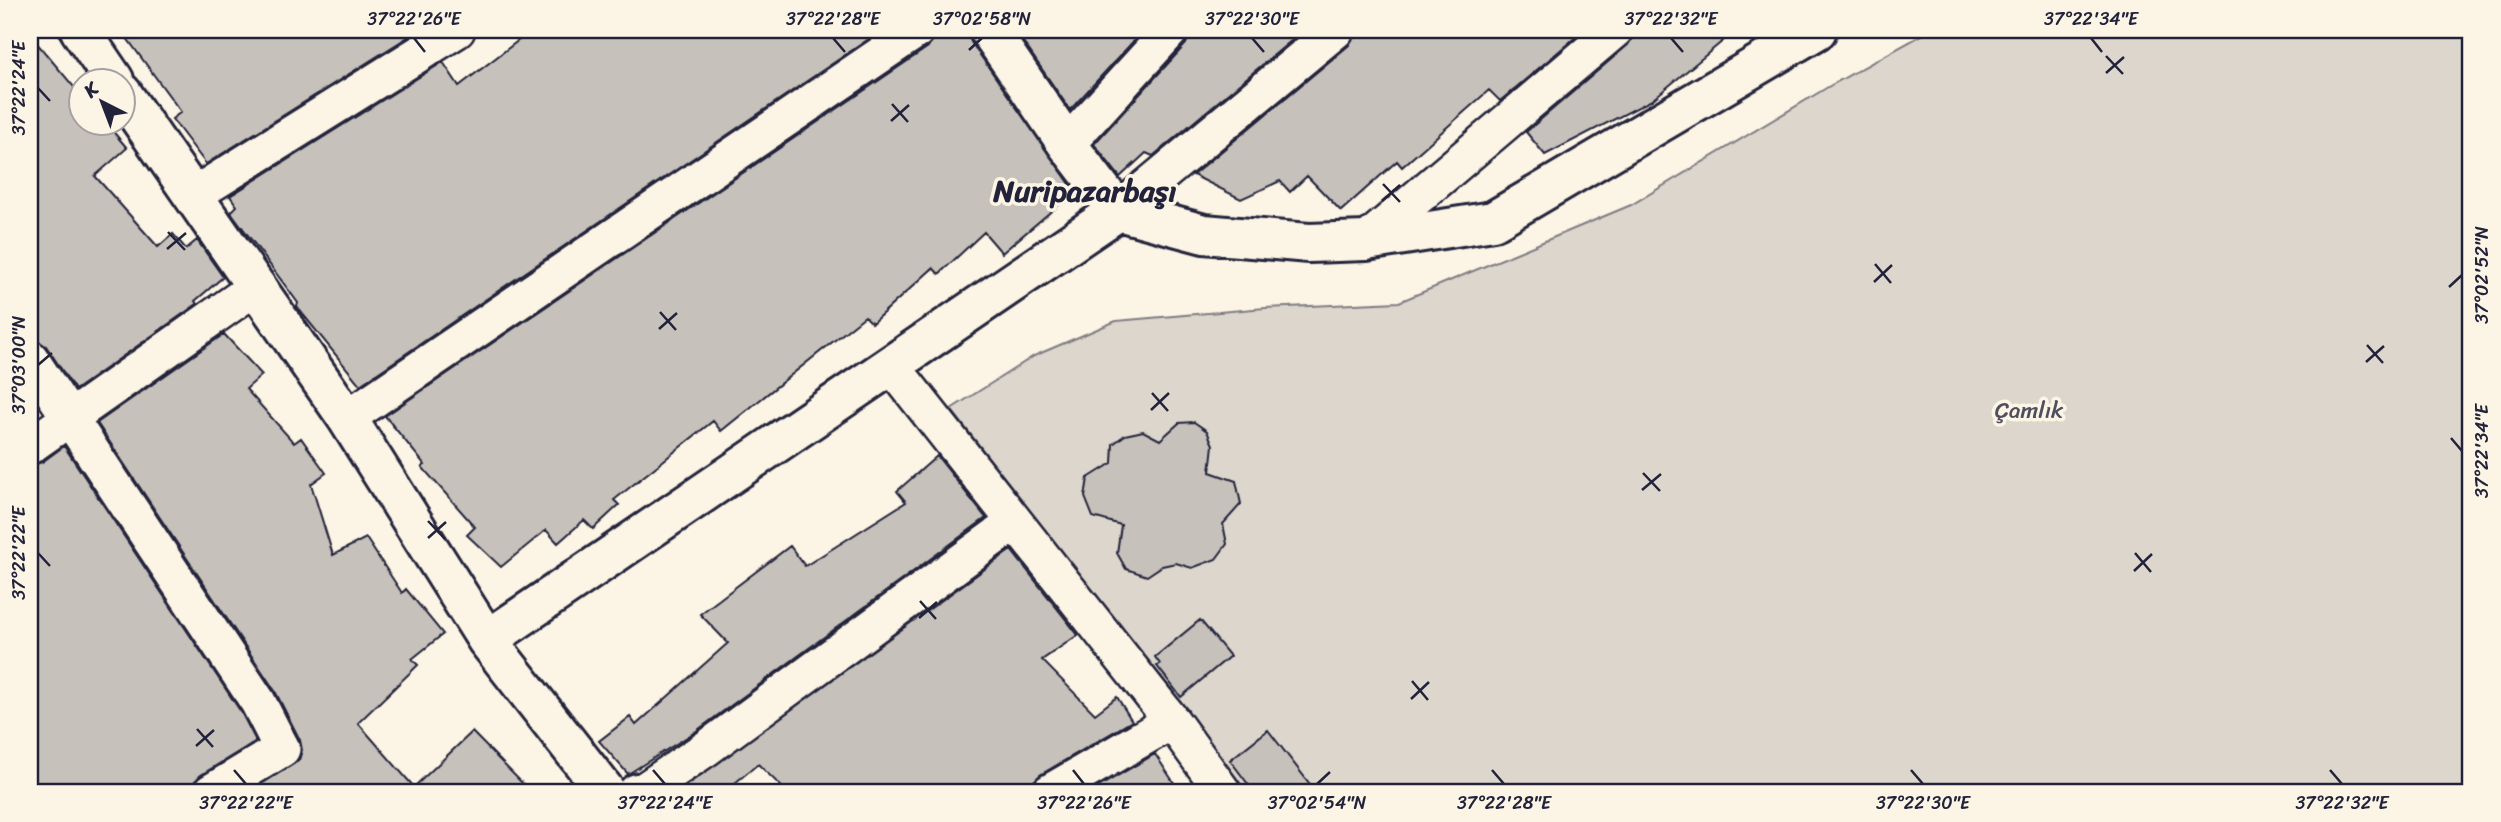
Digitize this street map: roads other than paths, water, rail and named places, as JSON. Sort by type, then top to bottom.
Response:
[{"type":"street","points":[[80,30],[104,66]]},
{"type":"street","points":[[192,196],[457,30]]},
{"type":"street","points":[[347,418],[917,30]]},
{"type":"street","points":[[989,30],[1067,144],[1118,211],[1204,234],[1309,243],[1366,241],[1493,221],[1806,33]]},
{"type":"street","points":[[1067,144],[1171,30]]},
{"type":"street","points":[[487,640],[1118,211],[1336,30]]},
{"type":"street","points":[[1366,241],[1615,30]]},
{"type":"street","points":[[136,114],[347,418],[487,640],[606,792]]},
{"type":"street","points":[[30,446],[257,286]]},
{"type":"street","points":[[30,358],[258,702],[282,749],[211,792]]},
{"type":"street","points":[[892,366],[1172,721],[1223,792]]},
{"type":"street","points":[[636,792],[707,748],[1015,522]]},
{"type":"street","points":[[1050,792],[1172,721]]},
{"type":"district","name":"Nuripazarbaşı","points":[[1085,191]]},
{"type":"park label","name":"Çamlık","points":[[2029,410]]}]
